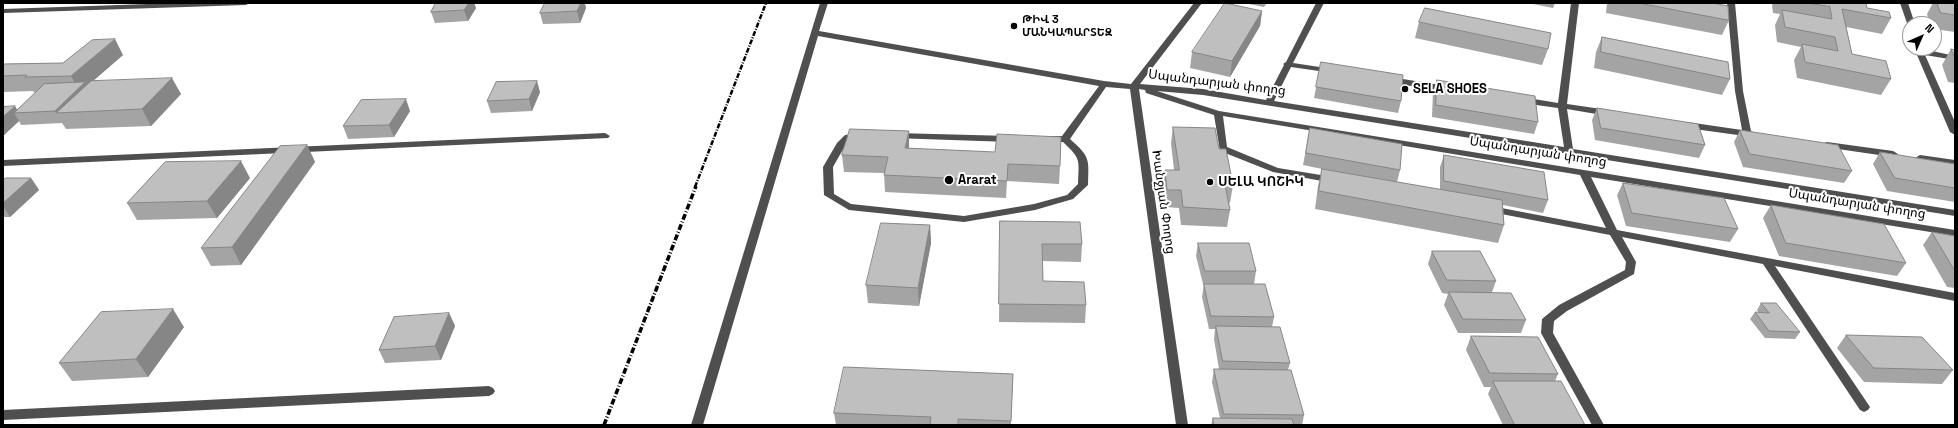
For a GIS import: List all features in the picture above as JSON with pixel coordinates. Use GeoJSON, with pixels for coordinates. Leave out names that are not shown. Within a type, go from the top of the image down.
{"type":"FeatureCollection","features":[{"type":"Feature","properties":{"kind":"street"},"geometry":{"type":"LineString","coordinates":[[3,11],[246,3]]}},
{"type":"Feature","properties":{"kind":"street"},"geometry":{"type":"LineString","coordinates":[[697,425],[824,3]]}},
{"type":"Feature","properties":{"kind":"street"},"geometry":{"type":"LineString","coordinates":[[816,33],[1104,84],[1134,86],[1198,3]]}},
{"type":"Feature","properties":{"kind":"street"},"geometry":{"type":"LineString","coordinates":[[1269,102],[1287,64],[1320,3]]}},
{"type":"Feature","properties":{"kind":"street"},"geometry":{"type":"LineString","coordinates":[[1569,150],[1562,106],[1575,3]]}},
{"type":"Feature","properties":{"kind":"street"},"geometry":{"type":"LineString","coordinates":[[1731,3],[1739,91],[1747,133]]}},
{"type":"Feature","properties":{"kind":"street"},"geometry":{"type":"LineString","coordinates":[[1904,3],[1908,16]]}},
{"type":"Feature","properties":{"kind":"street"},"geometry":{"type":"LineString","coordinates":[[1942,55],[1955,58]]}},
{"type":"Feature","properties":{"kind":"street"},"geometry":{"type":"LineString","coordinates":[[1921,56],[1955,132]]}},
{"type":"Feature","properties":{"kind":"street"},"geometry":{"type":"LineString","coordinates":[[1287,64],[1342,72]]}},
{"type":"Feature","properties":{"kind":"street"},"geometry":{"type":"LineString","coordinates":[[1382,78],[1460,90]]}},
{"type":"Feature","properties":{"kind":"street"},"geometry":{"type":"LineString","coordinates":[[1065,138],[1104,84]]}},
{"type":"Feature","properties":{"kind":"street","name":"Սպանդարյան փողոց"},"geometry":{"type":"LineString","coordinates":[[1134,86],[1203,92],[1269,102],[1955,213]]}},
{"type":"Feature","properties":{"kind":"street","name":"Սպանդարյան փողոց"},"geometry":{"type":"LineString","coordinates":[[1134,86],[1218,113],[1955,233]]}},
{"type":"Feature","properties":{"kind":"street","name":"Խանջյան Փողոց"},"geometry":{"type":"LineString","coordinates":[[1134,86],[1182,425]]}},
{"type":"Feature","properties":{"kind":"street"},"geometry":{"type":"LineString","coordinates":[[1515,99],[1616,114]]}},
{"type":"Feature","properties":{"kind":"street"},"geometry":{"type":"LineString","coordinates":[[1218,113],[1223,149],[1276,170],[1346,183]]}},
{"type":"Feature","properties":{"kind":"street"},"geometry":{"type":"LineString","coordinates":[[1678,123],[1762,136]]}},
{"type":"Feature","properties":{"kind":"street"},"geometry":{"type":"LineString","coordinates":[[868,135],[848,137],[842,143],[828,167],[829,195],[849,207],[964,219],[1035,207],[1070,197],[1076,193],[1083,185],[1084,160],[1080,152],[1065,138],[1042,139]]}},
{"type":"Feature","properties":{"kind":"street"},"geometry":{"type":"LineString","coordinates":[[3,163],[605,136]]}},
{"type":"Feature","properties":{"kind":"street"},"geometry":{"type":"LineString","coordinates":[[884,136],[964,139],[1018,139]]}},
{"type":"Feature","properties":{"kind":"street"},"geometry":{"type":"LineString","coordinates":[[1816,143],[1955,163]]}},
{"type":"Feature","properties":{"kind":"street"},"geometry":{"type":"LineString","coordinates":[[1584,173],[1613,231],[1631,262],[1630,272],[1563,308],[1548,319],[1547,333],[1598,425]]}},
{"type":"Feature","properties":{"kind":"street"},"geometry":{"type":"LineString","coordinates":[[1479,207],[1613,231],[1767,262],[1955,297]]}},
{"type":"Feature","properties":{"kind":"street"},"geometry":{"type":"LineString","coordinates":[[1767,262],[1864,407]]}},
{"type":"Feature","properties":{"kind":"street"},"geometry":{"type":"LineString","coordinates":[[3,415],[489,391]]}},
{"type":"Feature","properties":{"kind":"building"},"geometry":{"type":"Polygon","coordinates":[[[436,3],[469,3],[464,10],[431,12],[436,3]]]}},
{"type":"Feature","properties":{"kind":"building"},"geometry":{"type":"Polygon","coordinates":[[[545,3],[581,3],[577,11],[540,13],[545,3]]]}},
{"type":"Feature","properties":{"kind":"building"},"geometry":{"type":"Polygon","coordinates":[[[1225,3],[1262,11],[1232,61],[1192,52],[1225,3]]]}},
{"type":"Feature","properties":{"kind":"building"},"geometry":{"type":"Polygon","coordinates":[[[1639,3],[1712,3],[1728,6],[1729,20],[1639,3]]]}},
{"type":"Feature","properties":{"kind":"building"},"geometry":{"type":"Polygon","coordinates":[[[1808,3],[1866,3],[1867,8],[1889,12],[1891,18],[1842,9],[1852,54],[1886,61],[1891,79],[1805,62],[1802,44],[1838,51],[1835,37],[1785,27],[1782,10],[1832,19],[1830,7],[1808,3]]]}},
{"type":"Feature","properties":{"kind":"building"},"geometry":{"type":"Polygon","coordinates":[[[1937,3],[1955,3],[1955,15],[1941,13],[1937,3]]]}},
{"type":"Feature","properties":{"kind":"building"},"geometry":{"type":"Polygon","coordinates":[[[1425,8],[1551,33],[1548,49],[1419,22],[1425,8]]]}},
{"type":"Feature","properties":{"kind":"building"},"geometry":{"type":"Polygon","coordinates":[[[1602,37],[1728,62],[1730,79],[1601,52],[1602,37]]]}},
{"type":"Feature","properties":{"kind":"building"},"geometry":{"type":"Polygon","coordinates":[[[115,39],[71,76],[3,76],[3,64],[63,63],[92,40],[115,39]]]}},
{"type":"Feature","properties":{"kind":"building"},"geometry":{"type":"Polygon","coordinates":[[[1951,49],[1955,50],[1955,58],[1951,49]]]}},
{"type":"Feature","properties":{"kind":"building"},"geometry":{"type":"Polygon","coordinates":[[[1321,62],[1403,75],[1401,101],[1316,87],[1321,62]]]}},
{"type":"Feature","properties":{"kind":"building"},"geometry":{"type":"Polygon","coordinates":[[[172,78],[142,109],[56,113],[91,81],[172,78]]]}},
{"type":"Feature","properties":{"kind":"building"},"geometry":{"type":"Polygon","coordinates":[[[1437,80],[1535,96],[1538,122],[1436,105],[1437,80]]]}},
{"type":"Feature","properties":{"kind":"building"},"geometry":{"type":"Polygon","coordinates":[[[537,81],[529,99],[487,101],[496,82],[537,81]]]}},
{"type":"Feature","properties":{"kind":"building"},"geometry":{"type":"Polygon","coordinates":[[[85,82],[55,111],[14,113],[44,84],[85,82]]]}},
{"type":"Feature","properties":{"kind":"building"},"geometry":{"type":"Polygon","coordinates":[[[406,99],[389,125],[343,126],[361,100],[406,99]]]}},
{"type":"Feature","properties":{"kind":"building"},"geometry":{"type":"Polygon","coordinates":[[[15,106],[3,117],[3,107],[15,106]]]}},
{"type":"Feature","properties":{"kind":"building"},"geometry":{"type":"Polygon","coordinates":[[[1597,108],[1698,124],[1705,145],[1601,128],[1597,108]]]}},
{"type":"Feature","properties":{"kind":"building"},"geometry":{"type":"Polygon","coordinates":[[[1173,127],[1215,128],[1219,149],[1226,149],[1233,185],[1225,185],[1230,210],[1183,207],[1181,190],[1167,190],[1165,170],[1179,170],[1173,127]]]}},
{"type":"Feature","properties":{"kind":"building"},"geometry":{"type":"Polygon","coordinates":[[[1310,128],[1402,144],[1400,170],[1306,153],[1310,128]]]}},
{"type":"Feature","properties":{"kind":"building"},"geometry":{"type":"Polygon","coordinates":[[[850,129],[909,131],[905,148],[995,152],[997,134],[1061,137],[1060,166],[1008,164],[1007,181],[884,175],[888,157],[842,155],[850,129]]]}},
{"type":"Feature","properties":{"kind":"building"},"geometry":{"type":"Polygon","coordinates":[[[1740,130],[1838,145],[1852,171],[1750,154],[1740,130]]]}},
{"type":"Feature","properties":{"kind":"building"},"geometry":{"type":"Polygon","coordinates":[[[307,145],[232,247],[201,248],[280,146],[307,145]]]}},
{"type":"Feature","properties":{"kind":"building"},"geometry":{"type":"Polygon","coordinates":[[[1880,152],[1955,164],[1955,188],[1895,178],[1880,152]]]}},
{"type":"Feature","properties":{"kind":"building"},"geometry":{"type":"Polygon","coordinates":[[[1444,155],[1544,172],[1548,200],[1444,181],[1444,155]]]}},
{"type":"Feature","properties":{"kind":"building"},"geometry":{"type":"Polygon","coordinates":[[[241,161],[207,201],[127,203],[165,162],[241,161]]]}},
{"type":"Feature","properties":{"kind":"building"},"geometry":{"type":"Polygon","coordinates":[[[1322,169],[1502,200],[1504,225],[1319,191],[1322,169]]]}},
{"type":"Feature","properties":{"kind":"building"},"geometry":{"type":"Polygon","coordinates":[[[6,178],[31,178],[3,203],[3,180],[6,178]]]}},
{"type":"Feature","properties":{"kind":"building"},"geometry":{"type":"Polygon","coordinates":[[[1623,183],[1724,198],[1738,229],[1632,213],[1623,183]]]}},
{"type":"Feature","properties":{"kind":"building"},"geometry":{"type":"Polygon","coordinates":[[[1771,205],[1884,224],[1906,263],[1786,243],[1771,205]]]}},
{"type":"Feature","properties":{"kind":"building"},"geometry":{"type":"Polygon","coordinates":[[[1000,221],[1080,222],[1082,244],[1042,244],[1043,281],[1084,282],[1086,305],[999,304],[1000,221]]]}},
{"type":"Feature","properties":{"kind":"building"},"geometry":{"type":"Polygon","coordinates":[[[881,223],[930,225],[918,288],[866,285],[881,223]]]}},
{"type":"Feature","properties":{"kind":"building"},"geometry":{"type":"Polygon","coordinates":[[[1932,232],[1955,236],[1955,271],[1932,232]]]}},
{"type":"Feature","properties":{"kind":"building"},"geometry":{"type":"Polygon","coordinates":[[[1198,243],[1249,243],[1256,271],[1205,271],[1198,243]]]}},
{"type":"Feature","properties":{"kind":"building"},"geometry":{"type":"Polygon","coordinates":[[[1432,251],[1480,251],[1496,281],[1447,280],[1432,251]]]}},
{"type":"Feature","properties":{"kind":"building"},"geometry":{"type":"Polygon","coordinates":[[[1204,284],[1265,284],[1274,317],[1211,316],[1204,284]]]}},
{"type":"Feature","properties":{"kind":"building"},"geometry":{"type":"Polygon","coordinates":[[[1449,292],[1511,293],[1526,320],[1463,319],[1449,292]]]}},
{"type":"Feature","properties":{"kind":"building"},"geometry":{"type":"Polygon","coordinates":[[[1761,303],[1776,303],[1800,332],[1769,331],[1755,312],[1769,313],[1761,303]]]}},
{"type":"Feature","properties":{"kind":"building"},"geometry":{"type":"Polygon","coordinates":[[[173,309],[136,359],[59,363],[101,312],[173,309]]]}},
{"type":"Feature","properties":{"kind":"building"},"geometry":{"type":"Polygon","coordinates":[[[449,313],[435,346],[379,350],[394,317],[449,313]]]}},
{"type":"Feature","properties":{"kind":"building"},"geometry":{"type":"Polygon","coordinates":[[[1216,326],[1280,327],[1290,363],[1223,361],[1216,326]]]}},
{"type":"Feature","properties":{"kind":"building"},"geometry":{"type":"Polygon","coordinates":[[[1846,335],[1922,337],[1953,370],[1874,368],[1846,335]]]}},
{"type":"Feature","properties":{"kind":"building"},"geometry":{"type":"Polygon","coordinates":[[[1471,336],[1538,337],[1558,374],[1490,373],[1471,336]]]}},
{"type":"Feature","properties":{"kind":"building"},"geometry":{"type":"Polygon","coordinates":[[[844,367],[1013,374],[1011,421],[958,419],[958,425],[930,425],[931,417],[834,413],[844,367]]]}},
{"type":"Feature","properties":{"kind":"building"},"geometry":{"type":"Polygon","coordinates":[[[1214,369],[1291,370],[1304,415],[1224,414],[1214,369]]]}},
{"type":"Feature","properties":{"kind":"building"},"geometry":{"type":"Polygon","coordinates":[[[1493,381],[1561,381],[1585,425],[1515,425],[1493,381]]]}},
{"type":"Feature","properties":{"kind":"building"},"geometry":{"type":"Polygon","coordinates":[[[1213,418],[1292,419],[1294,425],[1214,425],[1213,418]]]}},
{"type":"Feature","properties":{"kind":"railway"},"geometry":{"type":"LineString","coordinates":[[695,187],[766,3]]}},
{"type":"Feature","properties":{"kind":"railway"},"geometry":{"type":"LineString","coordinates":[[604,425],[696,186]]}},
{"type":"Feature","properties":{"kind":"place","name":"ԹԻՎ 3 ՄԱՆԿԱՊԱՐՏԵԶ"},"geometry":{"type":"Point","coordinates":[1014,26]}},
{"type":"Feature","properties":{"kind":"place","name":"SELA SHOES"},"geometry":{"type":"Point","coordinates":[1405,89]}},
{"type":"Feature","properties":{"kind":"place","name":"Ararat"},"geometry":{"type":"Point","coordinates":[949,180]}},
{"type":"Feature","properties":{"kind":"place","name":"ՍԵԼԱ ԿՈՇԻԿ"},"geometry":{"type":"Point","coordinates":[1210,182]}}]}
